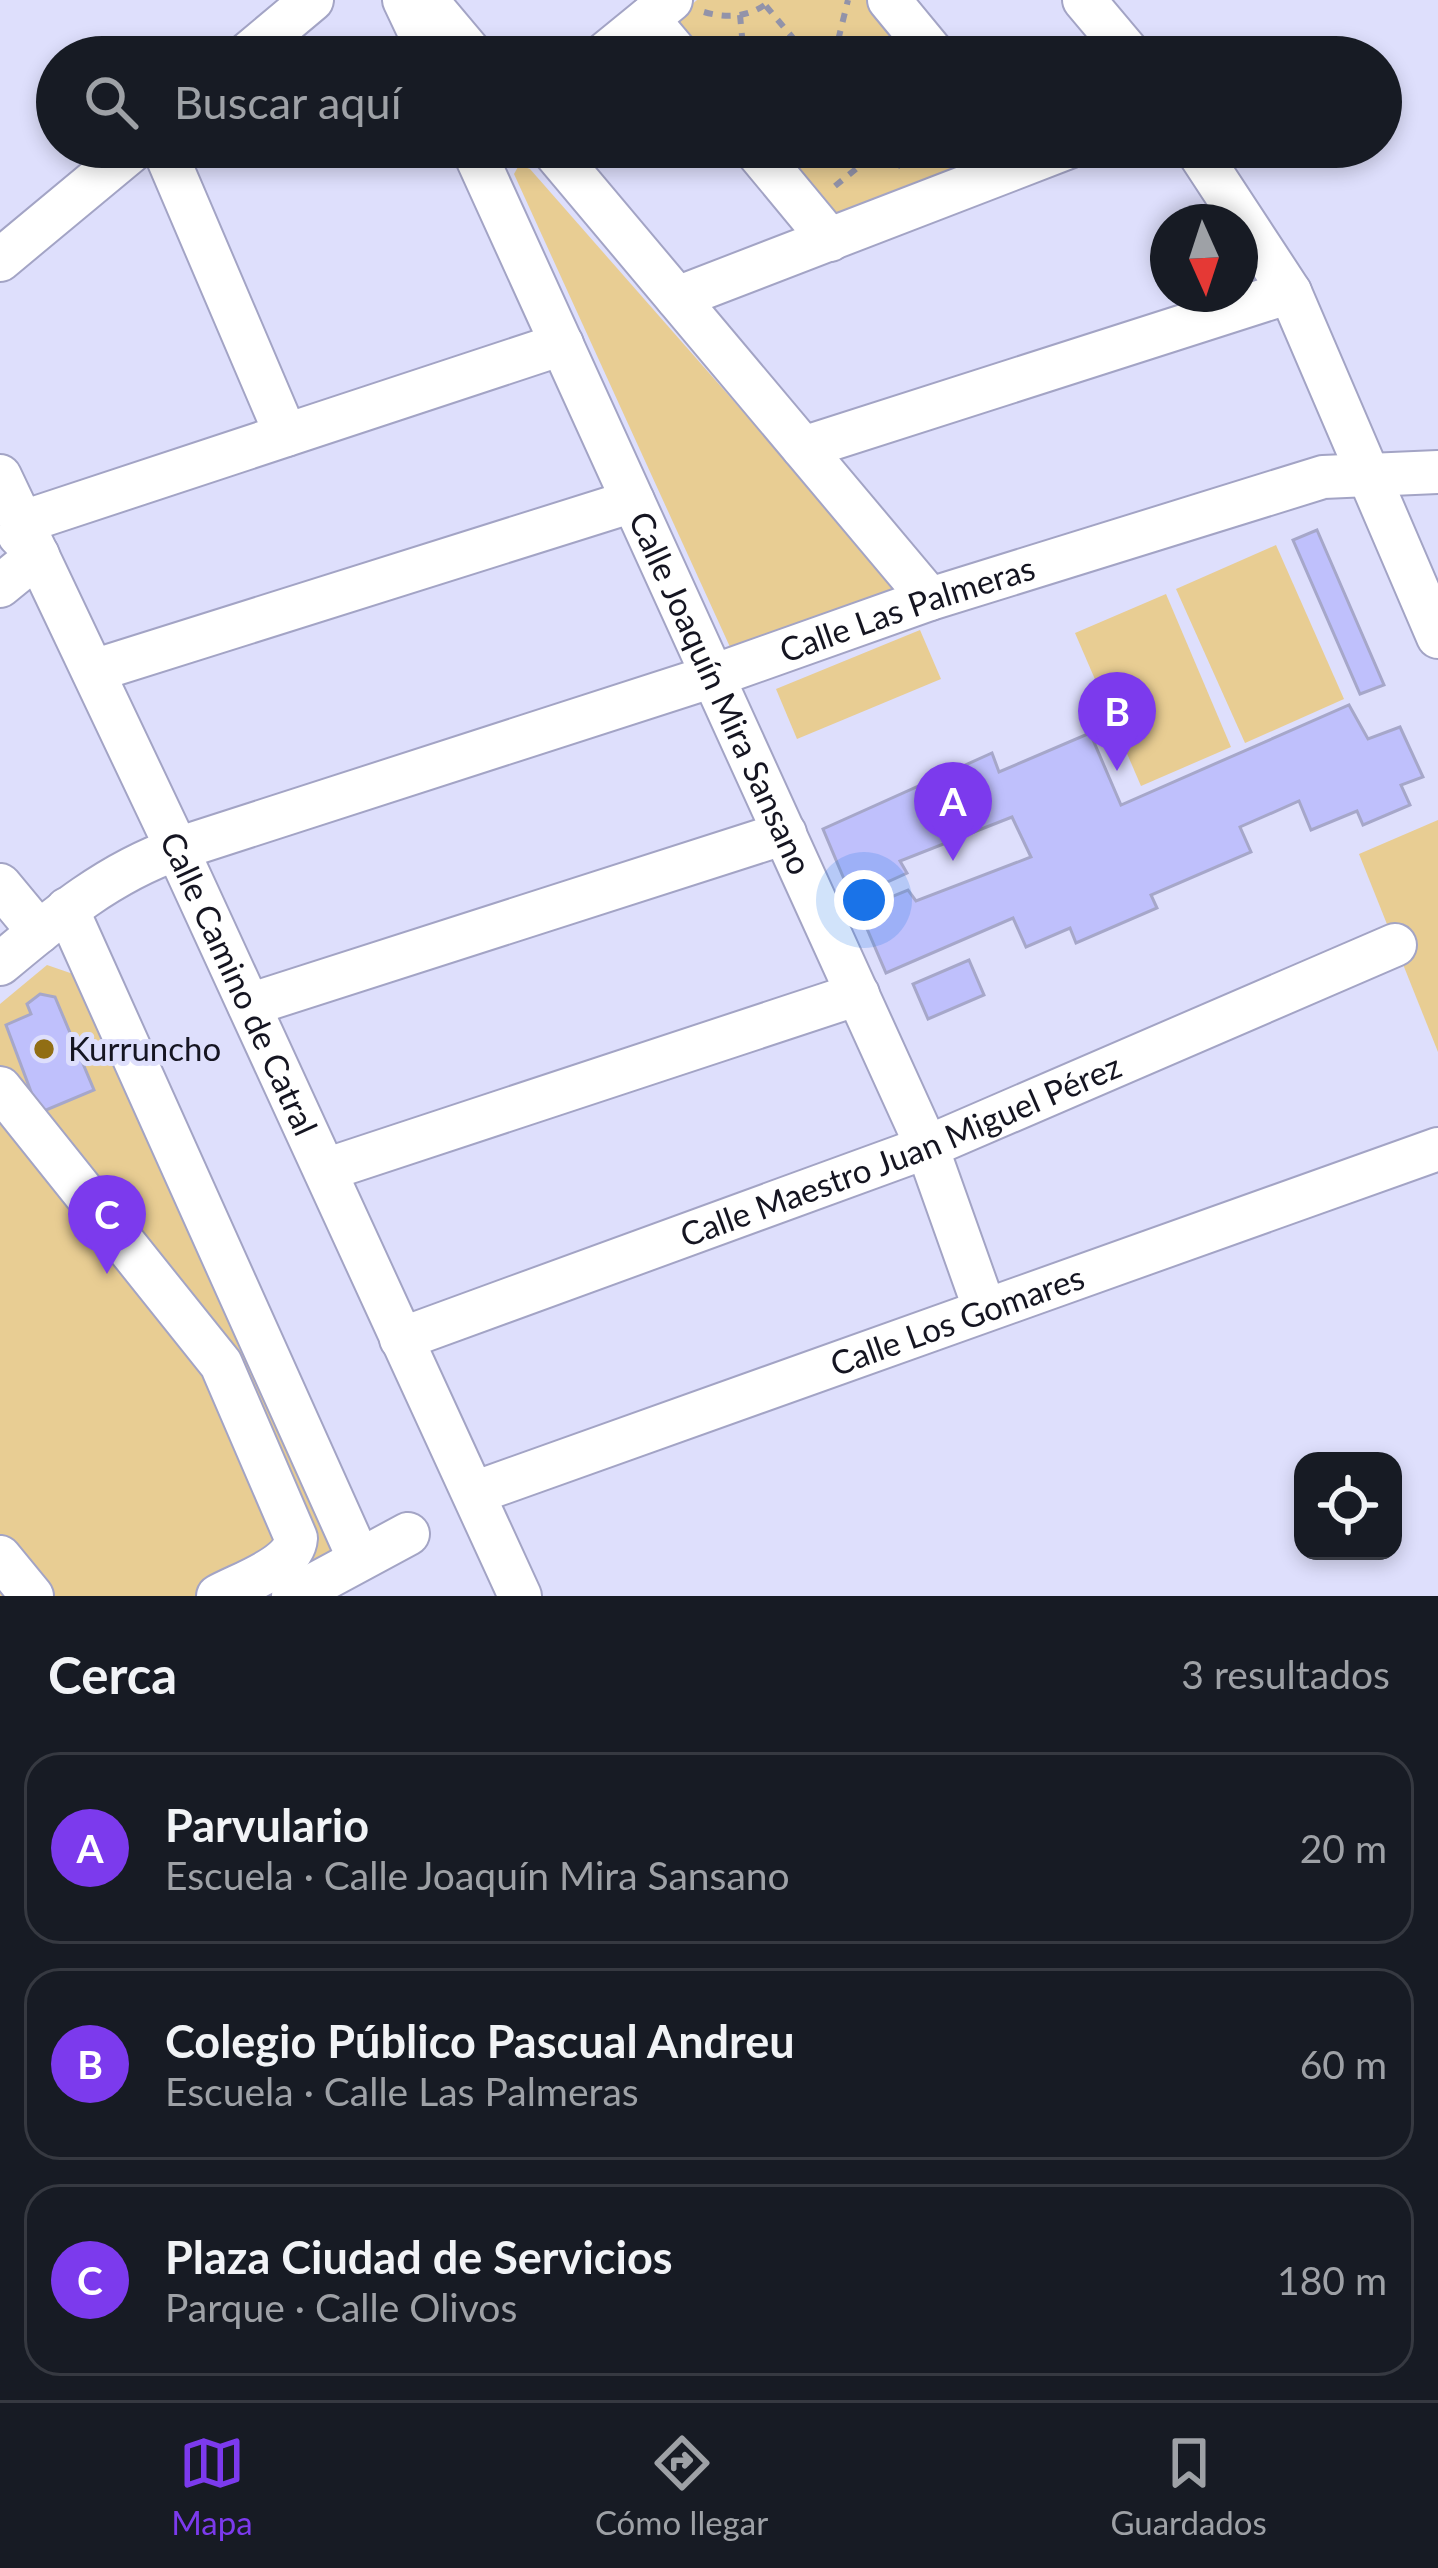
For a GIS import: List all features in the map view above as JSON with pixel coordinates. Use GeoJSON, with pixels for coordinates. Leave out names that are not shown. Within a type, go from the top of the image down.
{"type":"FeatureCollection","features":[{"type":"Feature","properties":{"kind":"street"},"geometry":{"type":"LineString","coordinates":[[269,36],[312,0]]}},
{"type":"Feature","properties":{"kind":"street"},"geometry":{"type":"LineString","coordinates":[[404,0],[420,36]]}},
{"type":"Feature","properties":{"kind":"street"},"geometry":{"type":"LineString","coordinates":[[426,0],[456,36]]}},
{"type":"Feature","properties":{"kind":"street"},"geometry":{"type":"LineString","coordinates":[[889,0],[919,36]]}},
{"type":"Feature","properties":{"kind":"street"},"geometry":{"type":"LineString","coordinates":[[1084,0],[1118,30]]}},
{"type":"Feature","properties":{"kind":"street"},"geometry":{"type":"LineString","coordinates":[[631,36],[670,8]]}},
{"type":"Feature","properties":{"kind":"street"},"geometry":{"type":"LineString","coordinates":[[0,260],[111,168]]}},
{"type":"Feature","properties":{"kind":"street"},"geometry":{"type":"LineString","coordinates":[[172,168],[286,435]]}},
{"type":"Feature","properties":{"kind":"street","name":"Calle Joaquín Mira Sansano"},"geometry":{"type":"LineString","coordinates":[[487,168],[927,1147],[986,1310]]}},
{"type":"Feature","properties":{"kind":"street"},"geometry":{"type":"LineString","coordinates":[[568,168],[930,599]]}},
{"type":"Feature","properties":{"kind":"street"},"geometry":{"type":"LineString","coordinates":[[770,168],[818,225]]}},
{"type":"Feature","properties":{"kind":"street"},"geometry":{"type":"LineString","coordinates":[[677,298],[818,225],[983,168]]}},
{"type":"Feature","properties":{"kind":"street"},"geometry":{"type":"LineString","coordinates":[[1209,168],[1290,292],[1438,637]]}},
{"type":"Feature","properties":{"kind":"street"},"geometry":{"type":"LineString","coordinates":[[803,448],[1290,292]]}},
{"type":"Feature","properties":{"kind":"street"},"geometry":{"type":"LineString","coordinates":[[0,586],[20,531],[286,435],[562,344]]}},
{"type":"Feature","properties":{"kind":"street","name":"Calle Las Palmeras"},"geometry":{"type":"LineString","coordinates":[[0,964],[53,920],[135,864],[177,849],[713,676],[930,599],[1322,476],[1438,472]]}},
{"type":"Feature","properties":{"kind":"street","name":"Calle Camino de Catral"},"geometry":{"type":"LineString","coordinates":[[0,476],[20,531],[177,849],[520,1596]]}},
{"type":"Feature","properties":{"kind":"street"},"geometry":{"type":"LineString","coordinates":[[93,671],[633,501]]}},
{"type":"Feature","properties":{"kind":"street"},"geometry":{"type":"LineString","coordinates":[[249,1005],[784,833]]}},
{"type":"Feature","properties":{"kind":"street"},"geometry":{"type":"LineString","coordinates":[[0,885],[53,920],[358,1559]]}},
{"type":"Feature","properties":{"kind":"street","name":"Calle Maestro Juan Miguel Pérez"},"geometry":{"type":"LineString","coordinates":[[401,1340],[927,1147],[1395,944]]}},
{"type":"Feature","properties":{"kind":"street"},"geometry":{"type":"LineString","coordinates":[[325,1170],[858,994]]}},
{"type":"Feature","properties":{"kind":"street"},"geometry":{"type":"LineString","coordinates":[[0,1088],[221,1364],[296,1538],[287,1558],[218,1596]]}},
{"type":"Feature","properties":{"kind":"street","name":"Calle Los Gomares"},"geometry":{"type":"LineString","coordinates":[[474,1493],[1438,1149]]}},
{"type":"Feature","properties":{"kind":"street"},"geometry":{"type":"LineString","coordinates":[[293,1596],[408,1534]]}},
{"type":"Feature","properties":{"kind":"street"},"geometry":{"type":"LineString","coordinates":[[0,1557],[32,1596]]}},
{"type":"Feature","properties":{"kind":"path"},"geometry":{"type":"LineString","coordinates":[[839,36],[848,0]]}},
{"type":"Feature","properties":{"kind":"path"},"geometry":{"type":"LineString","coordinates":[[670,8],[740,15],[769,3],[793,36]]}},
{"type":"Feature","properties":{"kind":"path"},"geometry":{"type":"LineString","coordinates":[[740,15],[742,36]]}},
{"type":"Feature","properties":{"kind":"path"},"geometry":{"type":"LineString","coordinates":[[818,225],[866,168]]}},
{"type":"Feature","properties":{"kind":"shaded area"},"geometry":{"type":"Polygon","coordinates":[[[697,0],[870,0],[901,36],[680,36],[676,18],[697,0]]]}},
{"type":"Feature","properties":{"kind":"shaded area"},"geometry":{"type":"Polygon","coordinates":[[[517,168],[530,169],[897,587],[730,647],[514,174],[517,168]]]}},
{"type":"Feature","properties":{"kind":"shaded area"},"geometry":{"type":"Polygon","coordinates":[[[786,168],[989,168],[829,221],[786,168]]]}},
{"type":"Feature","properties":{"kind":"shaded area"},"geometry":{"type":"Polygon","coordinates":[[[1276,545],[1344,699],[1245,743],[1176,589],[1276,545]]]}},
{"type":"Feature","properties":{"kind":"shaded area"},"geometry":{"type":"Polygon","coordinates":[[[1166,594],[1231,747],[1141,786],[1075,633],[1166,594]]]}},
{"type":"Feature","properties":{"kind":"shaded area"},"geometry":{"type":"Polygon","coordinates":[[[920,630],[941,679],[797,739],[776,689],[920,630]]]}},
{"type":"Feature","properties":{"kind":"shaded area"},"geometry":{"type":"Polygon","coordinates":[[[1438,820],[1438,1052],[1359,854],[1438,820]]]}},
{"type":"Feature","properties":{"kind":"shaded area"},"geometry":{"type":"Polygon","coordinates":[[[47,965],[79,976],[335,1545],[327,1569],[277,1596],[0,1596],[0,1004],[47,965]]]}},
{"type":"Feature","properties":{"kind":"building"},"geometry":{"type":"Polygon","coordinates":[[[1317,530],[1384,685],[1360,694],[1293,540],[1317,530]]]}},
{"type":"Feature","properties":{"kind":"building"},"geometry":{"type":"Polygon","coordinates":[[[1349,705],[1368,739],[1400,727],[1423,777],[1401,785],[1410,805],[1363,825],[1357,811],[1311,830],[1299,801],[1240,827],[1251,852],[1151,895],[1157,908],[1076,943],[1070,928],[1026,947],[1013,918],[886,973],[859,910],[908,890],[916,901],[1031,857],[1012,817],[900,861],[907,873],[852,898],[823,829],[992,753],[999,772],[1090,733],[1121,805],[1349,705]]]}},
{"type":"Feature","properties":{"kind":"building"},"geometry":{"type":"Polygon","coordinates":[[[969,960],[984,995],[928,1019],[913,984],[969,960]]]}},
{"type":"Feature","properties":{"kind":"building"},"geometry":{"type":"Polygon","coordinates":[[[40,994],[55,997],[94,1090],[39,1113],[6,1025],[31,1014],[27,1004],[40,994]]]}},
{"type":"Feature","properties":{"kind":"place","name":"Colegio Público Pascual Andreu"},"geometry":{"type":"Point","coordinates":[1117,771]}},
{"type":"Feature","properties":{"kind":"place","name":"Parvulario"},"geometry":{"type":"Point","coordinates":[953,861]}},
{"type":"Feature","properties":{"kind":"place","name":"Kurruncho"},"geometry":{"type":"Point","coordinates":[44,1049]}},
{"type":"Feature","properties":{"kind":"place","name":"Plaza Ciudad de Servicios"},"geometry":{"type":"Point","coordinates":[107,1274]}}]}
